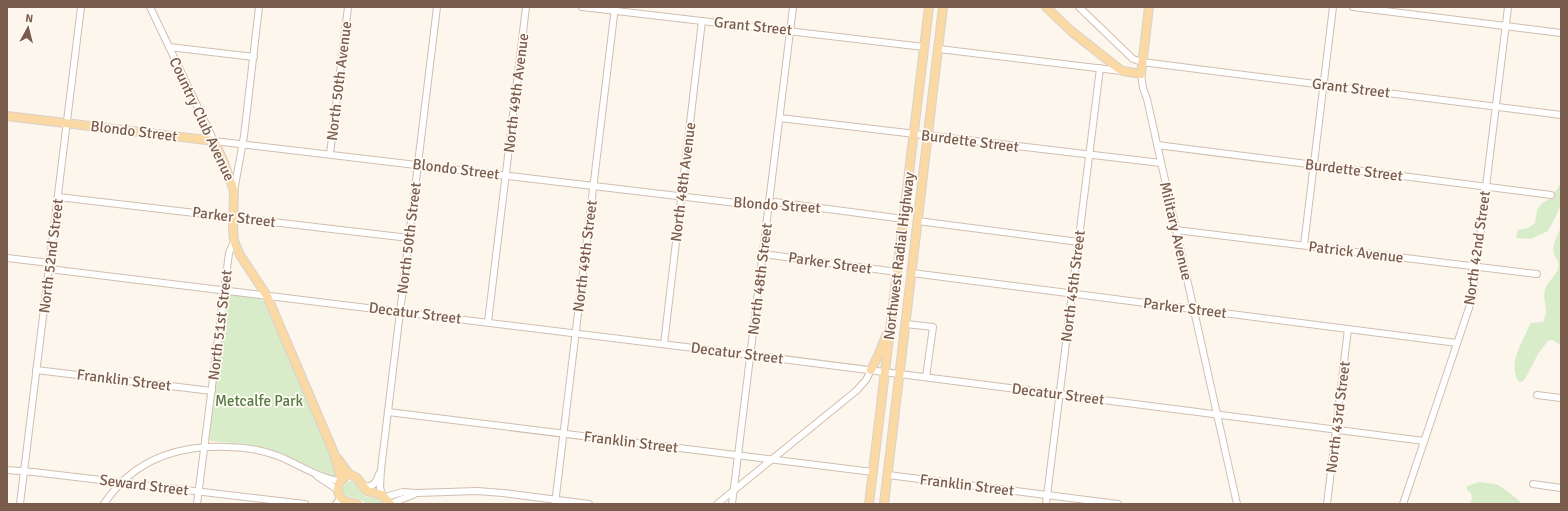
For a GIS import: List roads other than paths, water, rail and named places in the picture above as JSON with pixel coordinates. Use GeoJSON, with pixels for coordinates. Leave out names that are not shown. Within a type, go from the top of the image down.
{"type":"FeatureCollection","features":[{"type":"Feature","properties":{"kind":"main road","name":"Northwest Radial Highway"},"geometry":{"type":"LineString","coordinates":[[869,504],[930,7]]}},
{"type":"Feature","properties":{"kind":"main road"},"geometry":{"type":"LineString","coordinates":[[1046,7],[1071,31],[1123,71],[1141,74],[1149,7]]}},
{"type":"Feature","properties":{"kind":"main road","name":"Northwest Radial Highway"},"geometry":{"type":"LineString","coordinates":[[884,504],[943,10]]}},
{"type":"Feature","properties":{"kind":"main road","name":"Blondo Street"},"geometry":{"type":"LineString","coordinates":[[7,116],[214,141]]}},
{"type":"Feature","properties":{"kind":"main road","name":"Country Club Avenue"},"geometry":{"type":"LineString","coordinates":[[214,141],[226,165],[234,191],[234,241],[240,255],[267,296],[334,453],[341,480]]}},
{"type":"Feature","properties":{"kind":"main road"},"geometry":{"type":"LineString","coordinates":[[871,370],[878,356],[892,315]]}},
{"type":"Feature","properties":{"kind":"main road","name":"Country Club Avenue"},"geometry":{"type":"LineString","coordinates":[[334,453],[348,473],[357,478],[367,491],[386,500]]}},
{"type":"Feature","properties":{"kind":"main road"},"geometry":{"type":"LineString","coordinates":[[354,477],[347,476],[341,480],[338,492],[347,503],[358,504]]}},
{"type":"Feature","properties":{"kind":"street","name":"North 52nd Street"},"geometry":{"type":"LineString","coordinates":[[20,504],[81,7]]}},
{"type":"Feature","properties":{"kind":"street","name":"Country Club Avenue"},"geometry":{"type":"LineString","coordinates":[[150,7],[214,141]]}},
{"type":"Feature","properties":{"kind":"street"},"geometry":{"type":"LineString","coordinates":[[234,191],[243,144],[260,7]]}},
{"type":"Feature","properties":{"kind":"street","name":"North 50th Avenue"},"geometry":{"type":"LineString","coordinates":[[330,154],[348,7]]}},
{"type":"Feature","properties":{"kind":"street","name":"North 50th Street"},"geometry":{"type":"LineString","coordinates":[[386,500],[380,487],[381,469],[437,7]]}},
{"type":"Feature","properties":{"kind":"street","name":"North 49th Avenue"},"geometry":{"type":"LineString","coordinates":[[488,322],[526,7]]}},
{"type":"Feature","properties":{"kind":"street","name":"Grant Street"},"geometry":{"type":"LineString","coordinates":[[582,7],[615,9],[924,47]]}},
{"type":"Feature","properties":{"kind":"street","name":"North 48th Street"},"geometry":{"type":"LineString","coordinates":[[732,504],[793,7]]}},
{"type":"Feature","properties":{"kind":"street"},"geometry":{"type":"LineString","coordinates":[[1079,7],[1133,58],[1142,62]]}},
{"type":"Feature","properties":{"kind":"street"},"geometry":{"type":"LineString","coordinates":[[1304,245],[1333,7]]}},
{"type":"Feature","properties":{"kind":"street"},"geometry":{"type":"LineString","coordinates":[[1353,7],[1561,34]]}},
{"type":"Feature","properties":{"kind":"street","name":"North 42nd Street"},"geometry":{"type":"LineString","coordinates":[[1403,504],[1470,305],[1508,7]]}},
{"type":"Feature","properties":{"kind":"street","name":"North 49th Street"},"geometry":{"type":"LineString","coordinates":[[555,502],[615,9]]}},
{"type":"Feature","properties":{"kind":"street","name":"North 48th Avenue"},"geometry":{"type":"LineString","coordinates":[[664,344],[702,20]]}},
{"type":"Feature","properties":{"kind":"street"},"geometry":{"type":"LineString","coordinates":[[169,47],[254,57]]}},
{"type":"Feature","properties":{"kind":"street"},"geometry":{"type":"LineString","coordinates":[[939,48],[1123,71]]}},
{"type":"Feature","properties":{"kind":"street","name":"Grant Street"},"geometry":{"type":"LineString","coordinates":[[1142,62],[1561,115]]}},
{"type":"Feature","properties":{"kind":"street","name":"North 45th Street"},"geometry":{"type":"LineString","coordinates":[[1046,504],[1100,68]]}},
{"type":"Feature","properties":{"kind":"street","name":"Military Avenue"},"geometry":{"type":"LineString","coordinates":[[1141,74],[1237,504]]}},
{"type":"Feature","properties":{"kind":"street","name":"Burdette Street"},"geometry":{"type":"LineString","coordinates":[[780,118],[1161,163]]}},
{"type":"Feature","properties":{"kind":"street","name":"Blondo Street"},"geometry":{"type":"LineString","coordinates":[[214,141],[762,206],[775,202],[904,219]]}},
{"type":"Feature","properties":{"kind":"street","name":"Burdette Street"},"geometry":{"type":"LineString","coordinates":[[1157,146],[1552,195]]}},
{"type":"Feature","properties":{"kind":"street","name":"Parker Street"},"geometry":{"type":"LineString","coordinates":[[58,197],[410,238]]}},
{"type":"Feature","properties":{"kind":"street"},"geometry":{"type":"LineString","coordinates":[[918,221],[1079,242]]}},
{"type":"Feature","properties":{"kind":"street","name":"Patrick Avenue"},"geometry":{"type":"LineString","coordinates":[[1176,230],[1537,274]]}},
{"type":"Feature","properties":{"kind":"street","name":"North 51st Street"},"geometry":{"type":"LineString","coordinates":[[197,504],[229,254],[234,241]]}},
{"type":"Feature","properties":{"kind":"street","name":"Parker Street"},"geometry":{"type":"LineString","coordinates":[[763,254],[897,272]]}},
{"type":"Feature","properties":{"kind":"street","name":"Decatur Street"},"geometry":{"type":"LineString","coordinates":[[7,258],[50,266],[267,296],[664,344],[1424,441]]}},
{"type":"Feature","properties":{"kind":"street","name":"Parker Street"},"geometry":{"type":"LineString","coordinates":[[912,274],[1457,343]]}},
{"type":"Feature","properties":{"kind":"street"},"geometry":{"type":"LineString","coordinates":[[906,324],[933,327],[926,377]]}},
{"type":"Feature","properties":{"kind":"street","name":"North 43rd Street"},"geometry":{"type":"LineString","coordinates":[[1327,504],[1348,329]]}},
{"type":"Feature","properties":{"kind":"street","name":"Franklin Street"},"geometry":{"type":"LineString","coordinates":[[36,370],[212,390]]}},
{"type":"Feature","properties":{"kind":"street"},"geometry":{"type":"LineString","coordinates":[[717,504],[734,492],[856,391],[866,380],[871,370]]}},
{"type":"Feature","properties":{"kind":"street"},"geometry":{"type":"LineString","coordinates":[[1537,395],[1561,398]]}},
{"type":"Feature","properties":{"kind":"street","name":"Franklin Street"},"geometry":{"type":"LineString","coordinates":[[388,412],[873,472]]}},
{"type":"Feature","properties":{"kind":"street"},"geometry":{"type":"LineString","coordinates":[[104,504],[121,482],[136,469],[158,457],[180,450],[204,447],[236,447],[262,451],[279,456],[309,471],[338,492],[339,500],[336,504]]}},
{"type":"Feature","properties":{"kind":"street","name":"North 50th Street"},"geometry":{"type":"LineString","coordinates":[[364,486],[369,487],[378,480],[381,469]]}},
{"type":"Feature","properties":{"kind":"street","name":"Seward Street"},"geometry":{"type":"LineString","coordinates":[[7,470],[305,504]]}},
{"type":"Feature","properties":{"kind":"street"},"geometry":{"type":"LineString","coordinates":[[309,471],[341,480]]}},
{"type":"Feature","properties":{"kind":"street","name":"Franklin Street"},"geometry":{"type":"LineString","coordinates":[[888,474],[1118,504]]}},
{"type":"Feature","properties":{"kind":"street"},"geometry":{"type":"LineString","coordinates":[[1533,484],[1561,488]]}},
{"type":"Feature","properties":{"kind":"street"},"geometry":{"type":"LineString","coordinates":[[386,500],[417,494],[477,491],[555,502],[589,504]]}},
{"type":"Feature","properties":{"kind":"park label","name":"Metcalfe Park"},"geometry":{"type":"Point","coordinates":[259,401]}}]}
